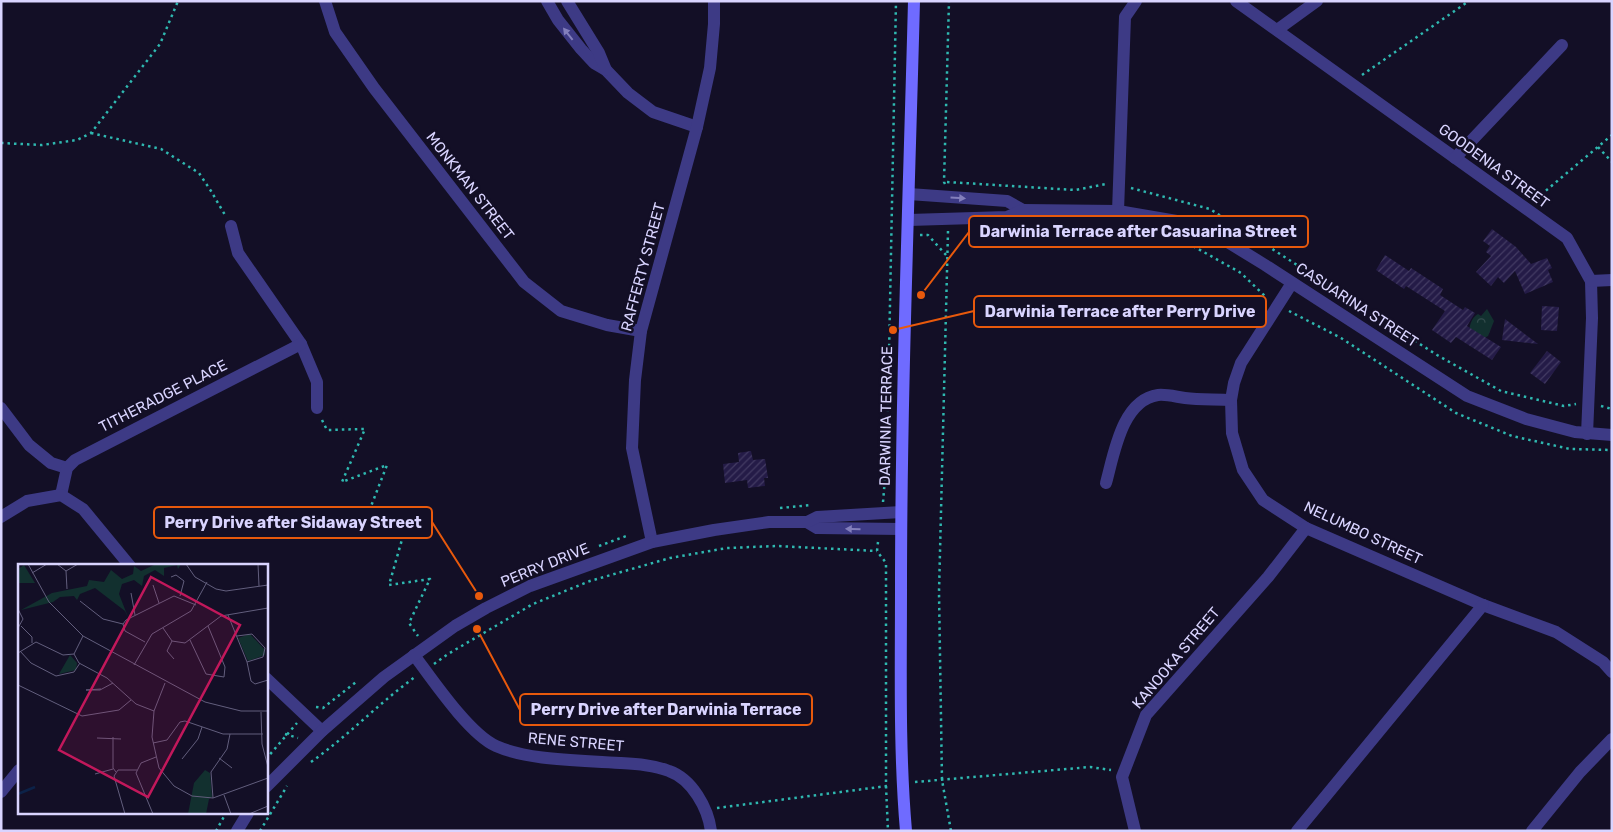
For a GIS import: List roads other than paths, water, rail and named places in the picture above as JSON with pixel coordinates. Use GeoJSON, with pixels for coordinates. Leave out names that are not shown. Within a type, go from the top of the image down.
{"type":"FeatureCollection","features":[{"type":"Feature","properties":{"kind":"main road","name":"DARWINIA TERRACE"},"geometry":{"type":"LineString","coordinates":[[906,831],[902,784],[901,512],[914,1]]}},
{"type":"Feature","properties":{"kind":"street","name":"MONKMAN STREET"},"geometry":{"type":"LineString","coordinates":[[325,1],[335,32],[374,88],[524,282],[560,311],[607,325],[641,331]]}},
{"type":"Feature","properties":{"kind":"street"},"geometry":{"type":"LineString","coordinates":[[547,1],[558,20],[581,49],[594,63],[606,70],[628,93],[653,112],[698,128]]}},
{"type":"Feature","properties":{"kind":"street"},"geometry":{"type":"LineString","coordinates":[[567,1],[599,53],[606,70]]}},
{"type":"Feature","properties":{"kind":"street","name":"RAFFERTY STREET"},"geometry":{"type":"LineString","coordinates":[[652,542],[632,448],[634,380],[641,331],[698,128],[710,68],[714,1]]}},
{"type":"Feature","properties":{"kind":"street"},"geometry":{"type":"LineString","coordinates":[[1118,211],[1125,17],[1136,1]]}},
{"type":"Feature","properties":{"kind":"street","name":"GOODENIA STREET"},"geometry":{"type":"LineString","coordinates":[[1236,1],[1567,238],[1591,281],[1592,318],[1587,434]]}},
{"type":"Feature","properties":{"kind":"street"},"geometry":{"type":"LineString","coordinates":[[1277,30],[1317,1]]}},
{"type":"Feature","properties":{"kind":"street"},"geometry":{"type":"LineString","coordinates":[[1455,158],[1562,44]]}},
{"type":"Feature","properties":{"kind":"street","name":"CASUARINA STREET"},"geometry":{"type":"LineString","coordinates":[[909,194],[1007,201],[1023,210]]}},
{"type":"Feature","properties":{"kind":"street","name":"CASUARINA STREET"},"geometry":{"type":"LineString","coordinates":[[909,220],[1006,217],[1023,210],[1118,211],[1200,225],[1467,396],[1526,419],[1587,434],[1612,435]]}},
{"type":"Feature","properties":{"kind":"street"},"geometry":{"type":"LineString","coordinates":[[231,226],[238,253],[301,344],[317,382],[317,408]]}},
{"type":"Feature","properties":{"kind":"street"},"geometry":{"type":"LineString","coordinates":[[1591,281],[1612,280]]}},
{"type":"Feature","properties":{"kind":"street","name":"NELUMBO STREET"},"geometry":{"type":"LineString","coordinates":[[1292,283],[1241,363],[1234,383],[1231,400],[1232,433],[1243,470],[1263,500],[1306,528],[1483,605],[1556,632],[1603,662],[1612,672]]}},
{"type":"Feature","properties":{"kind":"street","name":"TITHERADGE PLACE"},"geometry":{"type":"LineString","coordinates":[[67,468],[75,460],[301,344]]}},
{"type":"Feature","properties":{"kind":"street"},"geometry":{"type":"LineString","coordinates":[[1106,483],[1118,440],[1129,415],[1142,401],[1159,395],[1231,400]]}},
{"type":"Feature","properties":{"kind":"street"},"geometry":{"type":"LineString","coordinates":[[1,408],[28,445],[51,463],[67,468],[61,495]]}},
{"type":"Feature","properties":{"kind":"street"},"geometry":{"type":"LineString","coordinates":[[1,517],[27,501],[61,495],[83,509],[128,564]]}},
{"type":"Feature","properties":{"kind":"street","name":"PERRY DRIVE"},"geometry":{"type":"LineString","coordinates":[[268,785],[322,731],[384,677],[455,626],[530,586],[652,542],[769,522],[808,522],[816,517],[901,512]]}},
{"type":"Feature","properties":{"kind":"street","name":"PERRY DRIVE"},"geometry":{"type":"LineString","coordinates":[[808,522],[817,528],[901,529]]}},
{"type":"Feature","properties":{"kind":"street","name":"KANOOKA STREET"},"geometry":{"type":"LineString","coordinates":[[1135,831],[1122,777],[1146,715],[1268,577],[1306,528]]}},
{"type":"Feature","properties":{"kind":"street"},"geometry":{"type":"LineString","coordinates":[[1297,831],[1483,605]]}},
{"type":"Feature","properties":{"kind":"street","name":"RENE STREET"},"geometry":{"type":"LineString","coordinates":[[414,655],[470,726],[494,745],[526,755],[639,764],[670,771],[690,786],[702,802],[711,831]]}},
{"type":"Feature","properties":{"kind":"street"},"geometry":{"type":"LineString","coordinates":[[268,680],[322,731]]}},
{"type":"Feature","properties":{"kind":"street"},"geometry":{"type":"LineString","coordinates":[[1532,831],[1580,772],[1612,738]]}},
{"type":"Feature","properties":{"kind":"street"},"geometry":{"type":"LineString","coordinates":[[1,792],[18,771]]}},
{"type":"Feature","properties":{"kind":"street"},"geometry":{"type":"LineString","coordinates":[[237,831],[247,814]]}},
{"type":"Feature","properties":{"kind":"place","name":"Darwinia Terrace after Casuarina Street"},"geometry":{"type":"Point","coordinates":[921,295]}},
{"type":"Feature","properties":{"kind":"place","name":"Darwinia Terrace after Perry Drive"},"geometry":{"type":"Point","coordinates":[893,330]}},
{"type":"Feature","properties":{"kind":"place","name":"Perry Drive after Sidaway Street"},"geometry":{"type":"Point","coordinates":[479,596]}},
{"type":"Feature","properties":{"kind":"place","name":"Perry Drive after Darwinia Terrace"},"geometry":{"type":"Point","coordinates":[477,629]}}]}
